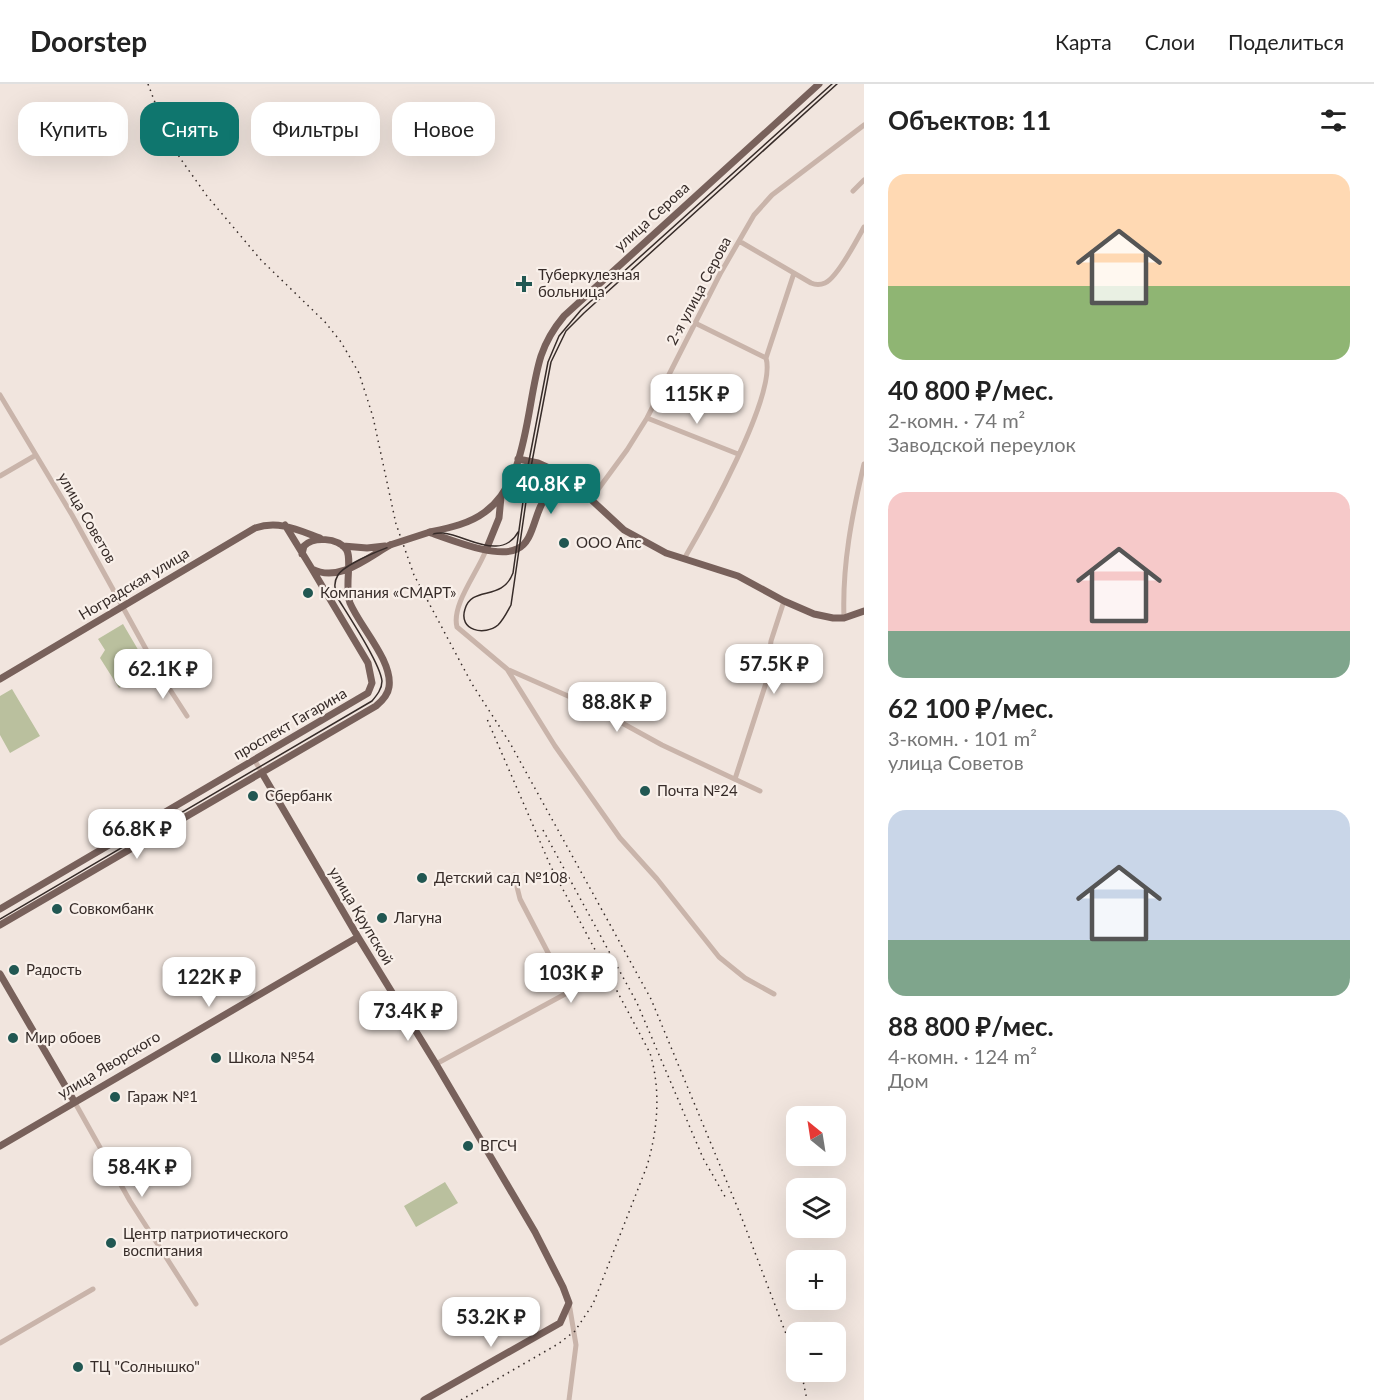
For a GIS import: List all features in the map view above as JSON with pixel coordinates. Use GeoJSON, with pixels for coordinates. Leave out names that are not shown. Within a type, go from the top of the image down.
{"type":"FeatureCollection","features":[{"type":"Feature","properties":{"kind":"main road","name":"улица Серова"},"geometry":{"type":"LineString","coordinates":[[502,495],[511,481],[518,459],[542,354],[550,335],[564,316],[819,84]]}},
{"type":"Feature","properties":{"kind":"main road"},"geometry":{"type":"LineString","coordinates":[[518,459],[549,468],[582,491],[624,530],[646,543],[684,559],[738,576],[814,614],[844,618],[864,611]]}},
{"type":"Feature","properties":{"kind":"main road"},"geometry":{"type":"LineString","coordinates":[[430,532],[486,550],[500,552],[518,549],[525,542],[547,496],[561,488],[582,491]]}},
{"type":"Feature","properties":{"kind":"main road"},"geometry":{"type":"LineString","coordinates":[[486,550],[499,518],[502,495]]}},
{"type":"Feature","properties":{"kind":"main road"},"geometry":{"type":"LineString","coordinates":[[285,525],[343,546],[367,548],[390,545],[430,532],[459,526],[494,505],[502,495]]}},
{"type":"Feature","properties":{"kind":"main road","name":"Ноградская улица"},"geometry":{"type":"LineString","coordinates":[[0,679],[255,528],[267,524],[285,525]]}},
{"type":"Feature","properties":{"kind":"main road"},"geometry":{"type":"LineString","coordinates":[[285,525],[312,569],[319,573],[336,574],[390,545]]}},
{"type":"Feature","properties":{"kind":"main road"},"geometry":{"type":"LineString","coordinates":[[302,554],[308,542],[323,539]]}},
{"type":"Feature","properties":{"kind":"main road"},"geometry":{"type":"LineString","coordinates":[[343,546],[350,557],[347,569]]}},
{"type":"Feature","properties":{"kind":"main road","name":"проспект Гагарина"},"geometry":{"type":"LineString","coordinates":[[0,909],[365,696],[371,688],[368,663],[312,569]]}},
{"type":"Feature","properties":{"kind":"main road","name":"проспект Гагарина"},"geometry":{"type":"LineString","coordinates":[[0,925],[376,706],[389,690],[389,675],[349,600],[347,569]]}},
{"type":"Feature","properties":{"kind":"main road","name":"улица Крупской"},"geometry":{"type":"LineString","coordinates":[[262,773],[537,1236],[569,1303]]}},
{"type":"Feature","properties":{"kind":"main road","name":"улица Яворского"},"geometry":{"type":"LineString","coordinates":[[0,1146],[358,937]]}},
{"type":"Feature","properties":{"kind":"main road"},"geometry":{"type":"LineString","coordinates":[[0,974],[74,1101]]}},
{"type":"Feature","properties":{"kind":"main road"},"geometry":{"type":"LineString","coordinates":[[424,1400],[560,1323],[569,1303]]}},
{"type":"Feature","properties":{"kind":"street","name":"2-я улица Серова"},"geometry":{"type":"LineString","coordinates":[[591,499],[647,418],[695,323],[754,215],[772,195],[864,125]]}},
{"type":"Feature","properties":{"kind":"street"},"geometry":{"type":"LineString","coordinates":[[853,191],[864,180]]}},
{"type":"Feature","properties":{"kind":"street"},"geometry":{"type":"LineString","coordinates":[[739,241],[815,285],[827,282],[841,266],[864,227]]}},
{"type":"Feature","properties":{"kind":"street"},"geometry":{"type":"LineString","coordinates":[[684,559],[716,503],[738,454],[745,444],[769,366],[766,358],[794,273]]}},
{"type":"Feature","properties":{"kind":"street"},"geometry":{"type":"LineString","coordinates":[[695,323],[766,358]]}},
{"type":"Feature","properties":{"kind":"street","name":"улица Советов"},"geometry":{"type":"LineString","coordinates":[[0,395],[123,606],[158,671],[187,716]]}},
{"type":"Feature","properties":{"kind":"street"},"geometry":{"type":"LineString","coordinates":[[647,418],[738,454]]}},
{"type":"Feature","properties":{"kind":"street"},"geometry":{"type":"LineString","coordinates":[[0,476],[36,455]]}},
{"type":"Feature","properties":{"kind":"street"},"geometry":{"type":"LineString","coordinates":[[844,618],[845,566],[852,514],[864,464]]}},
{"type":"Feature","properties":{"kind":"street"},"geometry":{"type":"LineString","coordinates":[[486,550],[481,565],[459,605],[455,619],[461,631],[507,669],[593,707],[662,745],[760,791]]}},
{"type":"Feature","properties":{"kind":"street"},"geometry":{"type":"LineString","coordinates":[[735,779],[766,683],[771,641],[784,601]]}},
{"type":"Feature","properties":{"kind":"street"},"geometry":{"type":"LineString","coordinates":[[507,669],[555,746],[620,838],[657,879],[719,957],[745,978],[774,994]]}},
{"type":"Feature","properties":{"kind":"street","name":"улица Крупской"},"geometry":{"type":"LineString","coordinates":[[255,761],[262,773]]}},
{"type":"Feature","properties":{"kind":"street"},"geometry":{"type":"LineString","coordinates":[[436,1064],[567,993],[520,899],[514,876]]}},
{"type":"Feature","properties":{"kind":"street"},"geometry":{"type":"LineString","coordinates":[[74,1101],[130,1201],[196,1304]]}},
{"type":"Feature","properties":{"kind":"street"},"geometry":{"type":"LineString","coordinates":[[0,1343],[93,1289]]}},
{"type":"Feature","properties":{"kind":"street"},"geometry":{"type":"LineString","coordinates":[[569,1303],[575,1331],[569,1400]]}},
{"type":"Feature","properties":{"kind":"street"},"geometry":{"type":"LineString","coordinates":[[560,1323],[575,1331]]}},
{"type":"Feature","properties":{"kind":"green space"},"geometry":{"type":"Polygon","coordinates":[[[123,624],[150,670],[119,688],[100,658],[105,650],[98,639],[123,624]]]}},
{"type":"Feature","properties":{"kind":"green space"},"geometry":{"type":"Polygon","coordinates":[[[12,689],[40,736],[10,753],[0,735],[0,696],[12,689]]]}},
{"type":"Feature","properties":{"kind":"green space"},"geometry":{"type":"Polygon","coordinates":[[[445,1182],[458,1203],[416,1227],[404,1206],[445,1182]]]}},
{"type":"Feature","properties":{"kind":"tram line"},"geometry":{"type":"LineString","coordinates":[[832,84],[581,310],[559,336],[548,362],[528,466],[513,573],[502,587],[474,597],[469,602],[464,616],[469,627],[480,631],[493,628],[502,620],[511,605],[531,467],[551,362],[566,331],[837,84]]}},
{"type":"Feature","properties":{"kind":"tram line"},"geometry":{"type":"LineString","coordinates":[[0,919],[372,701],[382,681],[370,651],[337,597],[335,581],[344,569],[404,541],[434,534],[450,534],[483,545],[496,546],[509,542],[518,532]]}},
{"type":"Feature","properties":{"kind":"railway"},"geometry":{"type":"LineString","coordinates":[[148,84],[168,137],[207,196],[261,260],[325,322],[341,342],[359,373],[373,417],[396,524],[414,575],[472,684],[510,743],[651,999],[741,1216],[786,1334]]}},
{"type":"Feature","properties":{"kind":"railway"},"geometry":{"type":"LineString","coordinates":[[461,1400],[558,1344],[575,1331],[593,1304],[647,1166],[654,1138],[657,1110],[656,1081],[650,1053],[551,867],[487,719]]}},
{"type":"Feature","properties":{"kind":"railway"},"geometry":{"type":"LineString","coordinates":[[543,830],[637,1003],[703,1158],[727,1200]]}},
{"type":"Feature","properties":{"kind":"railway"},"geometry":{"type":"LineString","coordinates":[[803,1382],[807,1400]]}},
{"type":"Feature","properties":{"kind":"place","name":"Туберкулезная больница"},"geometry":{"type":"Point","coordinates":[524,284]}},
{"type":"Feature","properties":{"kind":"place","name":"ООО Апс"},"geometry":{"type":"Point","coordinates":[564,543]}},
{"type":"Feature","properties":{"kind":"place","name":"Компания «СМАРТ»"},"geometry":{"type":"Point","coordinates":[308,593]}},
{"type":"Feature","properties":{"kind":"place","name":"Почта №24"},"geometry":{"type":"Point","coordinates":[645,791]}},
{"type":"Feature","properties":{"kind":"place","name":"Сбербанк"},"geometry":{"type":"Point","coordinates":[253,796]}},
{"type":"Feature","properties":{"kind":"place","name":"Детский сад №108"},"geometry":{"type":"Point","coordinates":[422,878]}},
{"type":"Feature","properties":{"kind":"place","name":"Совкомбанк"},"geometry":{"type":"Point","coordinates":[57,909]}},
{"type":"Feature","properties":{"kind":"place","name":"Лагуна"},"geometry":{"type":"Point","coordinates":[382,918]}},
{"type":"Feature","properties":{"kind":"place","name":"Радость"},"geometry":{"type":"Point","coordinates":[14,970]}},
{"type":"Feature","properties":{"kind":"place","name":"Мир обоев"},"geometry":{"type":"Point","coordinates":[13,1038]}},
{"type":"Feature","properties":{"kind":"place","name":"Школа №54"},"geometry":{"type":"Point","coordinates":[216,1058]}},
{"type":"Feature","properties":{"kind":"place","name":"Гараж №1"},"geometry":{"type":"Point","coordinates":[115,1097]}},
{"type":"Feature","properties":{"kind":"place","name":"ВГСЧ"},"geometry":{"type":"Point","coordinates":[468,1146]}},
{"type":"Feature","properties":{"kind":"place","name":"Центр патриотического воспитания"},"geometry":{"type":"Point","coordinates":[111,1243]}},
{"type":"Feature","properties":{"kind":"place","name":"ТЦ \"Солнышко\""},"geometry":{"type":"Point","coordinates":[78,1367]}}]}
